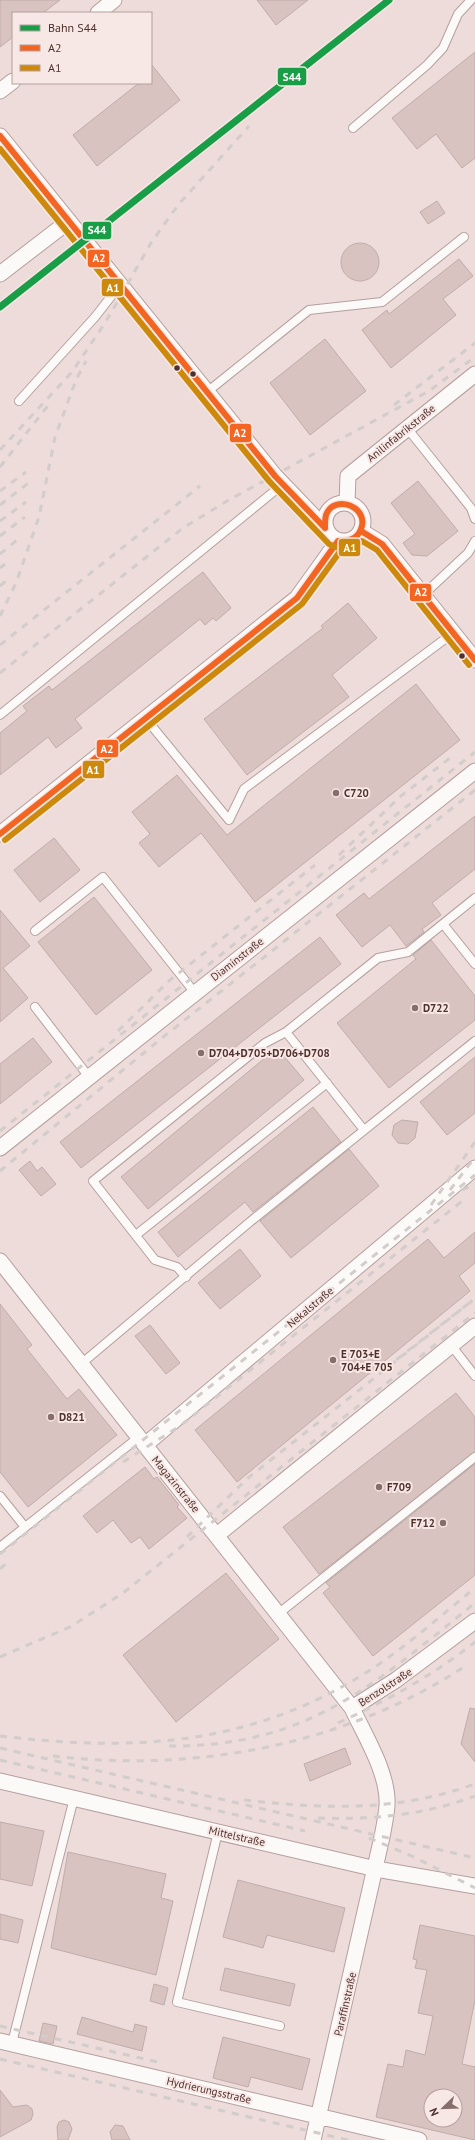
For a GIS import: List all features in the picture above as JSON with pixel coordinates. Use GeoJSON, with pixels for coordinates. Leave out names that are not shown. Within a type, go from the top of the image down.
{"type":"FeatureCollection","features":[{"type":"Feature","properties":{"kind":"street"},"geometry":{"type":"LineString","coordinates":[[99,12],[114,0]]}},
{"type":"Feature","properties":{"kind":"street"},"geometry":{"type":"LineString","coordinates":[[0,91],[12,82]]}},
{"type":"Feature","properties":{"kind":"street"},"geometry":{"type":"LineString","coordinates":[[0,136],[207,392],[283,484],[325,528],[330,536],[338,541],[347,541],[356,538],[361,531],[364,522],[362,514],[356,507],[348,503],[340,503],[333,506],[327,512],[325,528]]}},
{"type":"Feature","properties":{"kind":"street"},"geometry":{"type":"LineString","coordinates":[[0,274],[69,221]]}},
{"type":"Feature","properties":{"kind":"street","name":"Anilinfabrikstraße"},"geometry":{"type":"LineString","coordinates":[[348,503],[348,476],[475,374]]}},
{"type":"Feature","properties":{"kind":"street"},"geometry":{"type":"LineString","coordinates":[[361,531],[382,544],[475,660]]}},
{"type":"Feature","properties":{"kind":"street"},"geometry":{"type":"LineString","coordinates":[[0,834],[297,598],[338,541]]}},
{"type":"Feature","properties":{"kind":"street","name":"Diaminstraße"},"geometry":{"type":"LineString","coordinates":[[0,1148],[475,771]]}},
{"type":"Feature","properties":{"kind":"street","name":"Nekalstraße"},"geometry":{"type":"LineString","coordinates":[[142,1441],[475,1168]]}},
{"type":"Feature","properties":{"kind":"street","name":"Magazinstraße"},"geometry":{"type":"LineString","coordinates":[[0,1261],[352,1708]]}},
{"type":"Feature","properties":{"kind":"street"},"geometry":{"type":"LineString","coordinates":[[217,1535],[475,1326]]}},
{"type":"Feature","properties":{"kind":"street","name":"Benzolstraße"},"geometry":{"type":"LineString","coordinates":[[376,1868],[387,1805],[385,1786],[375,1755],[352,1708],[402,1676],[475,1621]]}},
{"type":"Feature","properties":{"kind":"street","name":"Mittelstraße"},"geometry":{"type":"LineString","coordinates":[[0,1782],[376,1868],[475,1886]]}},
{"type":"Feature","properties":{"kind":"street","name":"Paraffinstraße"},"geometry":{"type":"LineString","coordinates":[[313,2140],[376,1868]]}},
{"type":"Feature","properties":{"kind":"street","name":"Hydrierungsstraße"},"geometry":{"type":"LineString","coordinates":[[6,2042],[419,2140]]}},
{"type":"Feature","properties":{"kind":"lane"},"geometry":{"type":"LineString","coordinates":[[353,128],[427,65],[443,48],[458,14],[471,0]]}},
{"type":"Feature","properties":{"kind":"lane"},"geometry":{"type":"LineString","coordinates":[[207,392],[309,310],[382,302],[464,236]]}},
{"type":"Feature","properties":{"kind":"lane"},"geometry":{"type":"LineString","coordinates":[[19,400],[95,317],[120,285]]}},
{"type":"Feature","properties":{"kind":"lane"},"geometry":{"type":"LineString","coordinates":[[407,428],[471,508],[475,519]]}},
{"type":"Feature","properties":{"kind":"lane"},"geometry":{"type":"LineString","coordinates":[[0,715],[283,484]]}},
{"type":"Feature","properties":{"kind":"lane"},"geometry":{"type":"LineString","coordinates":[[423,595],[468,553],[475,541]]}},
{"type":"Feature","properties":{"kind":"lane"},"geometry":{"type":"LineString","coordinates":[[146,719],[229,820],[244,789],[453,633]]}},
{"type":"Feature","properties":{"kind":"lane"},"geometry":{"type":"LineString","coordinates":[[35,931],[103,877],[194,993]]}},
{"type":"Feature","properties":{"kind":"lane"},"geometry":{"type":"LineString","coordinates":[[186,1277],[177,1267],[155,1260],[92,1181],[265,1042],[286,1032],[378,958],[408,952],[475,898]]}},
{"type":"Feature","properties":{"kind":"lane"},"geometry":{"type":"LineString","coordinates":[[443,924],[475,964]]}},
{"type":"Feature","properties":{"kind":"lane"},"geometry":{"type":"LineString","coordinates":[[35,1007],[89,1077]]}},
{"type":"Feature","properties":{"kind":"lane"},"geometry":{"type":"LineString","coordinates":[[286,1032],[364,1130]]}},
{"type":"Feature","properties":{"kind":"lane"},"geometry":{"type":"LineString","coordinates":[[81,1364],[251,1221],[475,1041]]}},
{"type":"Feature","properties":{"kind":"lane"},"geometry":{"type":"LineString","coordinates":[[136,1235],[327,1083]]}},
{"type":"Feature","properties":{"kind":"lane"},"geometry":{"type":"LineString","coordinates":[[451,1345],[475,1376]]}},
{"type":"Feature","properties":{"kind":"lane"},"geometry":{"type":"LineString","coordinates":[[0,1547],[142,1441]]}},
{"type":"Feature","properties":{"kind":"lane"},"geometry":{"type":"LineString","coordinates":[[278,1614],[475,1457]]}},
{"type":"Feature","properties":{"kind":"lane"},"geometry":{"type":"LineString","coordinates":[[0,1496],[26,1527]]}},
{"type":"Feature","properties":{"kind":"lane"},"geometry":{"type":"LineString","coordinates":[[6,2042],[74,1798]]}},
{"type":"Feature","properties":{"kind":"lane"},"geometry":{"type":"LineString","coordinates":[[218,1832],[177,2002],[280,2026]]}},
{"type":"Feature","properties":{"kind":"building"},"geometry":{"type":"Polygon","coordinates":[[[0,0],[60,0],[44,12],[12,12],[12,38],[0,47],[0,0]]]}},
{"type":"Feature","properties":{"kind":"building"},"geometry":{"type":"Polygon","coordinates":[[[257,0],[308,0],[276,25],[257,0]]]}},
{"type":"Feature","properties":{"kind":"building"},"geometry":{"type":"Polygon","coordinates":[[[475,52],[475,158],[462,168],[436,134],[417,149],[392,118],[475,52]]]}},
{"type":"Feature","properties":{"kind":"building"},"geometry":{"type":"Polygon","coordinates":[[[152,65],[180,100],[97,166],[73,135],[138,84],[152,84],[152,65]]]}},
{"type":"Feature","properties":{"kind":"building"},"geometry":{"type":"Polygon","coordinates":[[[437,201],[445,213],[428,224],[420,212],[437,201]]]}},
{"type":"Feature","properties":{"kind":"building"},"geometry":{"type":"Polygon","coordinates":[[[356,243],[364,243],[374,248],[378,255],[378,269],[374,276],[364,281],[356,281],[346,276],[344,273],[341,266],[341,258],[346,248],[349,246],[356,243]]]}},
{"type":"Feature","properties":{"kind":"building"},"geometry":{"type":"Polygon","coordinates":[[[459,259],[473,276],[443,299],[456,315],[391,368],[362,330],[387,310],[389,314],[459,259]]]}},
{"type":"Feature","properties":{"kind":"building"},"geometry":{"type":"Polygon","coordinates":[[[325,339],[366,391],[310,435],[270,383],[325,339]]]}},
{"type":"Feature","properties":{"kind":"building"},"geometry":{"type":"Polygon","coordinates":[[[418,481],[458,531],[427,556],[412,555],[403,543],[415,534],[391,503],[418,481]]]}},
{"type":"Feature","properties":{"kind":"building"},"geometry":{"type":"Polygon","coordinates":[[[203,572],[231,608],[216,621],[213,618],[205,625],[200,619],[75,719],[82,728],[56,748],[48,737],[0,775],[0,733],[27,711],[23,706],[49,686],[52,690],[203,572]]]}},
{"type":"Feature","properties":{"kind":"building"},"geometry":{"type":"Polygon","coordinates":[[[348,603],[377,638],[332,675],[349,697],[247,775],[204,719],[323,628],[321,626],[348,603]]]}},
{"type":"Feature","properties":{"kind":"building","name":"C720"},"geometry":{"type":"Polygon","coordinates":[[[416,684],[460,740],[255,902],[201,833],[159,867],[139,843],[150,834],[132,812],[177,775],[227,835],[416,684]]]}},
{"type":"Feature","properties":{"kind":"building"},"geometry":{"type":"Polygon","coordinates":[[[475,816],[475,869],[432,903],[441,915],[422,929],[424,932],[406,946],[390,925],[362,947],[336,915],[364,893],[369,899],[475,816]]]}},
{"type":"Feature","properties":{"kind":"building"},"geometry":{"type":"Polygon","coordinates":[[[54,838],[80,870],[40,902],[14,870],[54,838]]]}},
{"type":"Feature","properties":{"kind":"building"},"geometry":{"type":"Polygon","coordinates":[[[94,897],[152,970],[96,1015],[38,942],[94,897]]]}},
{"type":"Feature","properties":{"kind":"building"},"geometry":{"type":"Polygon","coordinates":[[[0,910],[30,946],[3,968],[28,998],[0,1022],[0,910]]]}},
{"type":"Feature","properties":{"kind":"building","name":"D704+D705+D706+D708"},"geometry":{"type":"Polygon","coordinates":[[[320,937],[341,964],[81,1168],[60,1142],[320,937]]]}},
{"type":"Feature","properties":{"kind":"building","name":"D722"},"geometry":{"type":"Polygon","coordinates":[[[431,940],[475,996],[475,1020],[389,1088],[337,1023],[416,959],[413,955],[431,940]]]}},
{"type":"Feature","properties":{"kind":"building"},"geometry":{"type":"Polygon","coordinates":[[[33,1038],[52,1062],[0,1104],[0,1064],[33,1038]]]}},
{"type":"Feature","properties":{"kind":"building"},"geometry":{"type":"Polygon","coordinates":[[[277,1048],[304,1080],[148,1209],[121,1177],[277,1048]]]}},
{"type":"Feature","properties":{"kind":"building"},"geometry":{"type":"Polygon","coordinates":[[[475,1057],[475,1113],[447,1135],[420,1102],[475,1057]]]}},
{"type":"Feature","properties":{"kind":"building"},"geometry":{"type":"Polygon","coordinates":[[[313,1107],[341,1142],[253,1212],[245,1202],[178,1257],[158,1232],[313,1107]]]}},
{"type":"Feature","properties":{"kind":"building"},"geometry":{"type":"Polygon","coordinates":[[[402,1120],[418,1122],[415,1138],[408,1144],[398,1143],[392,1135],[394,1125],[402,1120]]]}},
{"type":"Feature","properties":{"kind":"building"},"geometry":{"type":"Polygon","coordinates":[[[349,1149],[379,1186],[291,1258],[260,1221],[349,1149]]]}},
{"type":"Feature","properties":{"kind":"building"},"geometry":{"type":"Polygon","coordinates":[[[30,1161],[37,1171],[42,1167],[56,1184],[41,1196],[19,1170],[30,1161]]]}},
{"type":"Feature","properties":{"kind":"building","name":"E 703+E 704+E 705"},"geometry":{"type":"Polygon","coordinates":[[[475,1232],[475,1263],[459,1276],[470,1291],[237,1482],[195,1430],[428,1239],[444,1258],[475,1232]]]}},
{"type":"Feature","properties":{"kind":"building"},"geometry":{"type":"Polygon","coordinates":[[[240,1249],[261,1276],[220,1309],[198,1283],[240,1249]]]}},
{"type":"Feature","properties":{"kind":"building","name":"D821"},"geometry":{"type":"Polygon","coordinates":[[[0,1304],[32,1345],[27,1349],[67,1399],[79,1389],[117,1435],[28,1507],[0,1472],[0,1304]]]}},
{"type":"Feature","properties":{"kind":"building"},"geometry":{"type":"Polygon","coordinates":[[[150,1325],[180,1363],[166,1374],[135,1336],[150,1325]]]}},
{"type":"Feature","properties":{"kind":"building","name":"F709"},"geometry":{"type":"Polygon","coordinates":[[[456,1393],[475,1417],[475,1452],[319,1574],[283,1527],[456,1393]]]}},
{"type":"Feature","properties":{"kind":"building","name":"F712"},"geometry":{"type":"Polygon","coordinates":[[[475,1464],[475,1575],[373,1656],[323,1593],[330,1587],[326,1583],[475,1464]]]}},
{"type":"Feature","properties":{"kind":"building"},"geometry":{"type":"Polygon","coordinates":[[[145,1467],[154,1479],[157,1477],[179,1505],[177,1507],[187,1518],[149,1549],[140,1537],[131,1543],[113,1520],[97,1533],[83,1516],[145,1467]]]}},
{"type":"Feature","properties":{"kind":"building"},"geometry":{"type":"Polygon","coordinates":[[[226,1573],[279,1639],[176,1722],[123,1655],[226,1573]]]}},
{"type":"Feature","properties":{"kind":"building"},"geometry":{"type":"Polygon","coordinates":[[[470,1708],[475,1709],[475,1762],[461,1744],[470,1708]]]}},
{"type":"Feature","properties":{"kind":"building"},"geometry":{"type":"Polygon","coordinates":[[[345,1748],[351,1764],[310,1781],[304,1764],[345,1748]]]}},
{"type":"Feature","properties":{"kind":"building"},"geometry":{"type":"Polygon","coordinates":[[[0,1822],[44,1831],[32,1886],[0,1879],[0,1822]]]}},
{"type":"Feature","properties":{"kind":"building"},"geometry":{"type":"Polygon","coordinates":[[[68,1852],[166,1874],[161,1898],[173,1901],[156,1975],[51,1948],[68,1852]]]}},
{"type":"Feature","properties":{"kind":"building"},"geometry":{"type":"Polygon","coordinates":[[[238,1880],[345,1908],[334,1952],[267,1935],[263,1948],[223,1937],[238,1880]]]}},
{"type":"Feature","properties":{"kind":"building"},"geometry":{"type":"Polygon","coordinates":[[[0,1914],[23,1920],[18,1943],[0,1939],[0,1914]]]}},
{"type":"Feature","properties":{"kind":"building"},"geometry":{"type":"Polygon","coordinates":[[[420,1925],[475,1936],[475,2000],[462,2064],[475,2067],[475,2140],[423,2128],[463,2128],[463,2088],[423,2088],[423,2128],[376,2117],[388,2064],[403,2067],[406,2050],[425,2055],[433,2016],[418,2013],[427,1970],[415,1968],[417,1960],[413,1959],[420,1925]]]}},
{"type":"Feature","properties":{"kind":"building"},"geometry":{"type":"Polygon","coordinates":[[[225,1968],[295,1984],[290,2006],[220,1990],[225,1968]]]}},
{"type":"Feature","properties":{"kind":"building"},"geometry":{"type":"Polygon","coordinates":[[[154,1984],[168,1988],[164,2005],[150,2001],[154,1984]]]}},
{"type":"Feature","properties":{"kind":"building"},"geometry":{"type":"Polygon","coordinates":[[[82,2017],[133,2032],[135,2024],[147,2027],[142,2051],[77,2034],[82,2017]]]}},
{"type":"Feature","properties":{"kind":"building"},"geometry":{"type":"Polygon","coordinates":[[[43,2023],[57,2026],[53,2044],[39,2041],[43,2023]]]}},
{"type":"Feature","properties":{"kind":"building"},"geometry":{"type":"Polygon","coordinates":[[[223,2037],[310,2059],[302,2090],[251,2077],[248,2087],[213,2078],[223,2037]]]}},
{"type":"Feature","properties":{"kind":"building"},"geometry":{"type":"Polygon","coordinates":[[[0,2090],[13,2107],[27,2105],[32,2109],[33,2114],[31,2120],[0,2137],[0,2090]]]}},
{"type":"Feature","properties":{"kind":"building"},"geometry":{"type":"Polygon","coordinates":[[[64,2120],[69,2122],[72,2129],[68,2140],[58,2140],[57,2127],[59,2122],[64,2120]]]}},
{"type":"Feature","properties":{"kind":"building"},"geometry":{"type":"Polygon","coordinates":[[[115,2125],[123,2126],[130,2140],[112,2140],[110,2132],[115,2125]]]}},
{"type":"Feature","properties":{"kind":"railway"},"geometry":{"type":"LineString","coordinates":[[0,450],[72,372],[105,323],[151,243],[178,205],[249,126]]}},
{"type":"Feature","properties":{"kind":"railway"},"geometry":{"type":"LineString","coordinates":[[394,405],[475,343]]}},
{"type":"Feature","properties":{"kind":"railway"},"geometry":{"type":"LineString","coordinates":[[0,673],[183,528],[227,501],[429,391],[475,357]]}},
{"type":"Feature","properties":{"kind":"railway"},"geometry":{"type":"LineString","coordinates":[[0,616],[16,583],[39,517],[55,437],[76,380],[86,361]]}},
{"type":"Feature","properties":{"kind":"railway"},"geometry":{"type":"LineString","coordinates":[[0,467],[50,403]]}},
{"type":"Feature","properties":{"kind":"railway"},"geometry":{"type":"LineString","coordinates":[[0,491],[26,472]]}},
{"type":"Feature","properties":{"kind":"railway"},"geometry":{"type":"LineString","coordinates":[[0,505],[31,481]]}},
{"type":"Feature","properties":{"kind":"railway"},"geometry":{"type":"LineString","coordinates":[[0,645],[200,486]]}},
{"type":"Feature","properties":{"kind":"railway"},"geometry":{"type":"LineString","coordinates":[[0,521],[26,502]]}},
{"type":"Feature","properties":{"kind":"railway"},"geometry":{"type":"LineString","coordinates":[[0,536],[25,517]]}},
{"type":"Feature","properties":{"kind":"railway"},"geometry":{"type":"LineString","coordinates":[[0,554],[17,540]]}},
{"type":"Feature","properties":{"kind":"railway"},"geometry":{"type":"LineString","coordinates":[[0,568],[5,564]]}},
{"type":"Feature","properties":{"kind":"railway"},"geometry":{"type":"LineString","coordinates":[[0,586],[7,580]]}},
{"type":"Feature","properties":{"kind":"railway"},"geometry":{"type":"LineString","coordinates":[[0,1131],[475,752]]}},
{"type":"Feature","properties":{"kind":"railway"},"geometry":{"type":"LineString","coordinates":[[339,855],[401,796],[450,758]]}},
{"type":"Feature","properties":{"kind":"railway"},"geometry":{"type":"LineString","coordinates":[[0,1171],[162,1038],[475,790]]}},
{"type":"Feature","properties":{"kind":"railway"},"geometry":{"type":"LineString","coordinates":[[118,1031],[170,980],[315,865]]}},
{"type":"Feature","properties":{"kind":"railway"},"geometry":{"type":"LineString","coordinates":[[431,1205],[475,1142]]}},
{"type":"Feature","properties":{"kind":"railway"},"geometry":{"type":"LineString","coordinates":[[450,1190],[475,1157]]}},
{"type":"Feature","properties":{"kind":"railway"},"geometry":{"type":"LineString","coordinates":[[0,1554],[475,1175]]}},
{"type":"Feature","properties":{"kind":"railway"},"geometry":{"type":"LineString","coordinates":[[462,1190],[475,1184]]}},
{"type":"Feature","properties":{"kind":"railway"},"geometry":{"type":"LineString","coordinates":[[123,1462],[180,1426],[466,1198]]}},
{"type":"Feature","properties":{"kind":"railway"},"geometry":{"type":"LineString","coordinates":[[187,1537],[248,1478],[473,1300],[396,1360]]}},
{"type":"Feature","properties":{"kind":"railway"},"geometry":{"type":"LineString","coordinates":[[0,1657],[70,1627],[123,1593],[475,1313]]}},
{"type":"Feature","properties":{"kind":"railway"},"geometry":{"type":"LineString","coordinates":[[0,1569],[9,1561]]}},
{"type":"Feature","properties":{"kind":"railway"},"geometry":{"type":"LineString","coordinates":[[0,1736],[49,1741],[97,1743],[144,1742],[190,1738],[235,1729],[279,1715],[323,1697],[367,1672],[409,1642],[475,1588]]}},
{"type":"Feature","properties":{"kind":"railway"},"geometry":{"type":"LineString","coordinates":[[169,1746],[218,1744],[261,1736],[300,1723],[336,1706],[370,1685],[404,1660],[475,1603]]}},
{"type":"Feature","properties":{"kind":"railway"},"geometry":{"type":"LineString","coordinates":[[338,1723],[426,1677],[475,1642]]}},
{"type":"Feature","properties":{"kind":"railway"},"geometry":{"type":"LineString","coordinates":[[53,1756],[107,1760],[160,1760],[214,1756],[267,1747],[319,1734],[369,1716],[418,1694],[464,1667]]}},
{"type":"Feature","properties":{"kind":"railway"},"geometry":{"type":"LineString","coordinates":[[0,1748],[475,1858]]}},
{"type":"Feature","properties":{"kind":"railway"},"geometry":{"type":"LineString","coordinates":[[0,1760],[305,1831]]}},
{"type":"Feature","properties":{"kind":"railway"},"geometry":{"type":"LineString","coordinates":[[244,1800],[304,1805],[361,1806],[417,1800],[475,1784]]}},
{"type":"Feature","properties":{"kind":"railway"},"geometry":{"type":"LineString","coordinates":[[318,1818],[358,1818],[398,1815],[437,1808],[475,1796]]}},
{"type":"Feature","properties":{"kind":"railway"},"geometry":{"type":"LineString","coordinates":[[369,1838],[416,1858],[475,1888]]}},
{"type":"Feature","properties":{"kind":"railway"},"geometry":{"type":"LineString","coordinates":[[0,2026],[158,2062]]}},
{"type":"Feature","properties":{"kind":"railway"},"geometry":{"type":"LineString","coordinates":[[0,2059],[348,2140]]}},
{"type":"Feature","properties":{"kind":"rail line","name":"S44"},"geometry":{"type":"LineString","coordinates":[[0,307],[389,0]]}},
{"type":"Feature","properties":{"kind":"transit line","name":"A2"},"geometry":{"type":"LineString","coordinates":[[0,136],[275,476],[325,528]]}},
{"type":"Feature","properties":{"kind":"transit line","name":"A1"},"geometry":{"type":"LineString","coordinates":[[0,149],[269,481],[329,544],[338,548],[350,548],[362,541],[377,550],[469,665]]}},
{"type":"Feature","properties":{"kind":"transit line","name":"A2"},"geometry":{"type":"LineString","coordinates":[[0,834],[297,598],[338,541],[349,540],[357,536],[361,529],[362,521],[360,514],[356,509],[350,506],[343,504],[336,505],[330,508],[326,515],[325,528]]}},
{"type":"Feature","properties":{"kind":"transit line","name":"A2"},"geometry":{"type":"LineString","coordinates":[[361,531],[382,544],[475,660]]}},
{"type":"Feature","properties":{"kind":"transit line","name":"A1"},"geometry":{"type":"LineString","coordinates":[[5,840],[302,604],[344,546]]}},
{"type":"Feature","properties":{"kind":"place","name":"C720"},"geometry":{"type":"Point","coordinates":[336,793]}},
{"type":"Feature","properties":{"kind":"place","name":"D722"},"geometry":{"type":"Point","coordinates":[415,1008]}},
{"type":"Feature","properties":{"kind":"place","name":"D704+D705+D706+D708"},"geometry":{"type":"Point","coordinates":[201,1053]}},
{"type":"Feature","properties":{"kind":"place","name":"E 703+E 704+E 705"},"geometry":{"type":"Point","coordinates":[333,1360]}},
{"type":"Feature","properties":{"kind":"place","name":"D821"},"geometry":{"type":"Point","coordinates":[51,1417]}},
{"type":"Feature","properties":{"kind":"place","name":"F709"},"geometry":{"type":"Point","coordinates":[379,1487]}},
{"type":"Feature","properties":{"kind":"place","name":"F712"},"geometry":{"type":"Point","coordinates":[443,1523]}}]}
